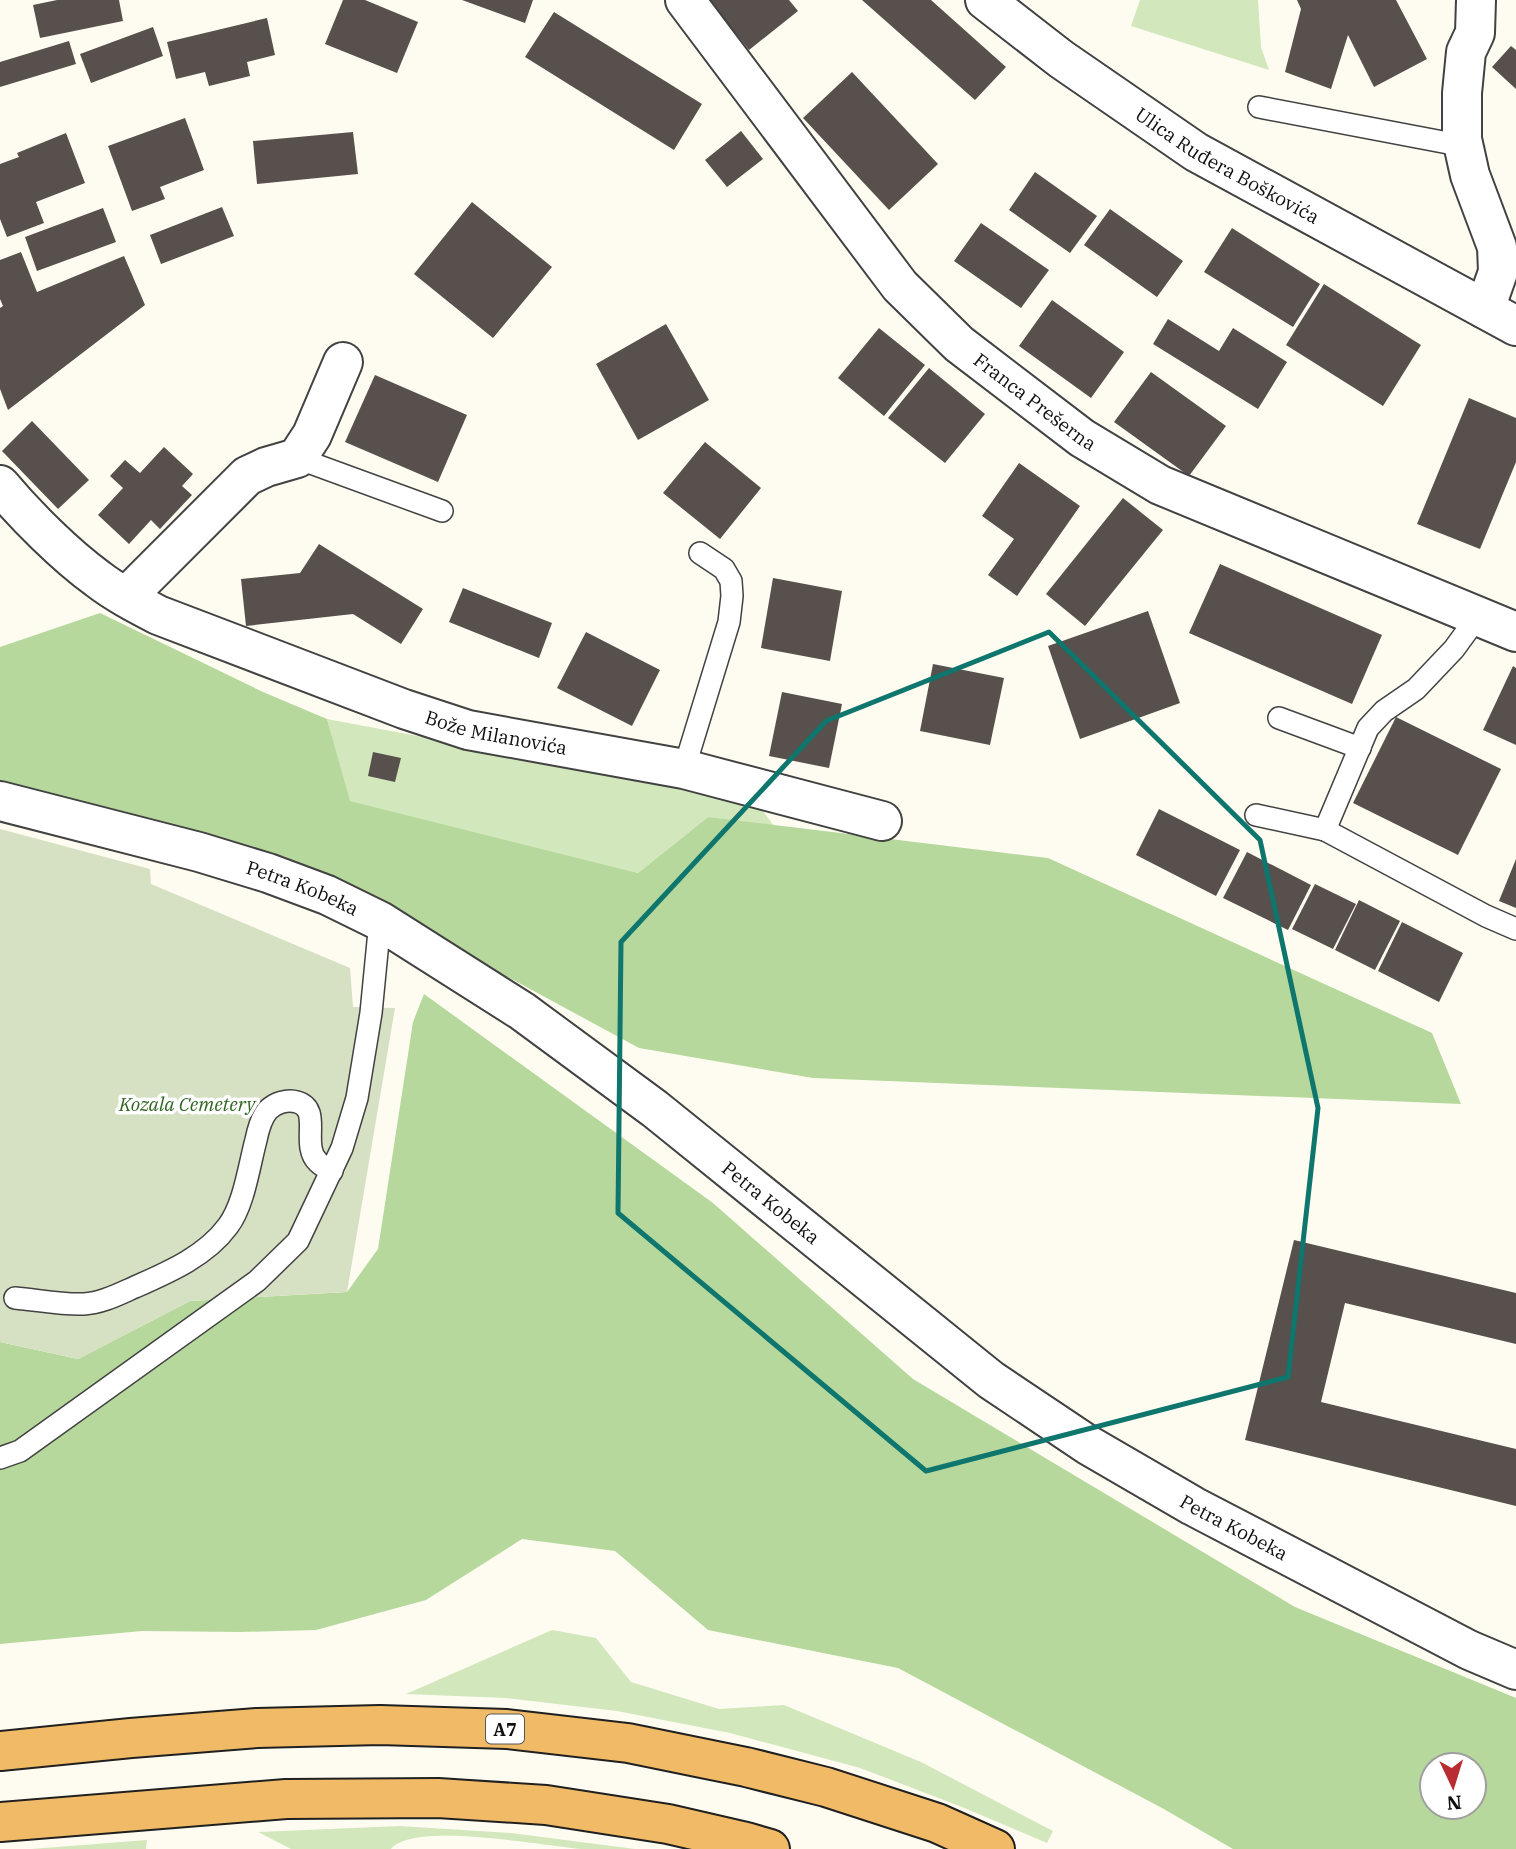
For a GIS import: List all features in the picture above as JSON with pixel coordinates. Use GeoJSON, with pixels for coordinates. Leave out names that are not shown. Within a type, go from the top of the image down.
{"type":"FeatureCollection","features":[{"type":"Feature","properties":{"kind":"highway","name":"A7"},"geometry":{"type":"LineString","coordinates":[[0,1751],[257,1728],[380,1725],[507,1729],[628,1743],[746,1766],[826,1787],[937,1823],[995,1849]]}},
{"type":"Feature","properties":{"kind":"highway"},"geometry":{"type":"LineString","coordinates":[[0,1822],[286,1799],[438,1798],[546,1805],[668,1824],[770,1849]]}},
{"type":"Feature","properties":{"kind":"street","name":"Franca Prešerna"},"geometry":{"type":"LineString","coordinates":[[685,0],[900,286],[959,344],[1082,439],[1160,485],[1516,632]]}},
{"type":"Feature","properties":{"kind":"street","name":"Ulica Ruđera Boškovića"},"geometry":{"type":"LineString","coordinates":[[985,0],[1060,59],[1196,152],[1501,317]]}},
{"type":"Feature","properties":{"kind":"street","name":"Ulica Ruđera Boškovića"},"geometry":{"type":"LineString","coordinates":[[1476,0],[1475,33],[1465,52],[1462,93],[1464,146],[1470,175],[1497,247],[1501,317]]}},
{"type":"Feature","properties":{"kind":"street"},"geometry":{"type":"LineString","coordinates":[[126,597],[247,476],[297,458],[312,435],[343,362]]}},
{"type":"Feature","properties":{"kind":"street","name":"Bože Milanovića"},"geometry":{"type":"LineString","coordinates":[[0,485],[58,544],[97,578],[158,615],[404,709],[468,730],[684,769],[881,821]]}},
{"type":"Feature","properties":{"kind":"street","name":"Petra Kobeka"},"geometry":{"type":"LineString","coordinates":[[0,801],[257,869],[327,895],[380,922],[522,1011],[644,1101],[991,1380],[1077,1437],[1193,1506],[1469,1650],[1516,1670]]}},
{"type":"Feature","properties":{"kind":"lane"},"geometry":{"type":"LineString","coordinates":[[1259,107],[1464,146]]}},
{"type":"Feature","properties":{"kind":"lane"},"geometry":{"type":"LineString","coordinates":[[297,458],[442,511]]}},
{"type":"Feature","properties":{"kind":"lane"},"geometry":{"type":"LineString","coordinates":[[684,769],[729,622],[732,596],[731,581],[724,569],[701,553]]}},
{"type":"Feature","properties":{"kind":"lane"},"geometry":{"type":"LineString","coordinates":[[1325,830],[1367,728],[1384,711],[1416,689],[1454,649],[1478,616]]}},
{"type":"Feature","properties":{"kind":"lane"},"geometry":{"type":"LineString","coordinates":[[1279,718],[1360,748]]}},
{"type":"Feature","properties":{"kind":"lane"},"geometry":{"type":"LineString","coordinates":[[1256,815],[1325,830],[1486,916],[1516,929]]}},
{"type":"Feature","properties":{"kind":"lane"},"geometry":{"type":"LineString","coordinates":[[0,1458],[20,1451],[257,1281],[298,1241],[342,1148],[357,1098],[371,1013],[380,922]]}},
{"type":"Feature","properties":{"kind":"lane"},"geometry":{"type":"LineString","coordinates":[[15,1298],[86,1304],[111,1297],[173,1270],[209,1247],[229,1226],[238,1208],[260,1123],[268,1110],[280,1102],[297,1102],[308,1108],[311,1115],[309,1140],[313,1155],[317,1162],[332,1171]]}},
{"type":"Feature","properties":{"kind":"highlighted area"},"geometry":{"type":"Polygon","coordinates":[[[1049,632],[1260,840],[1318,1108],[1288,1377],[926,1471],[618,1213],[621,942],[826,721],[1049,632]]]}},
{"type":"Feature","properties":{"kind":"green space"},"geometry":{"type":"Polygon","coordinates":[[[1140,0],[1258,0],[1261,47],[1269,70],[1131,26],[1140,0]]]}},
{"type":"Feature","properties":{"kind":"green space"},"geometry":{"type":"Polygon","coordinates":[[[100,613],[263,692],[327,719],[350,801],[638,873],[708,817],[1048,858],[1432,1033],[1461,1104],[813,1078],[639,1048],[286,857],[0,790],[0,647],[100,613]]]}},
{"type":"Feature","properties":{"kind":"green space"},"geometry":{"type":"Polygon","coordinates":[[[327,719],[754,799],[774,826],[708,817],[638,873],[349,801],[327,719]]]}},
{"type":"Feature","properties":{"kind":"green space","name":"Kozala Cemetery"},"geometry":{"type":"Polygon","coordinates":[[[0,829],[150,869],[151,884],[350,968],[353,1007],[395,1008],[347,1292],[190,1301],[78,1359],[0,1342],[0,829]]]}},
{"type":"Feature","properties":{"kind":"green space"},"geometry":{"type":"Polygon","coordinates":[[[424,994],[713,1203],[913,1379],[1295,1607],[1516,1698],[1516,1849],[1233,1849],[1162,1808],[898,1668],[708,1630],[615,1551],[522,1539],[426,1600],[316,1630],[142,1631],[0,1644],[0,1342],[78,1359],[190,1301],[347,1292],[378,1249],[413,1022],[424,994]]]}},
{"type":"Feature","properties":{"kind":"green space"},"geometry":{"type":"Polygon","coordinates":[[[552,1630],[596,1638],[631,1682],[719,1709],[784,1705],[921,1762],[1053,1831],[1047,1843],[860,1768],[730,1733],[617,1711],[505,1698],[406,1694],[552,1630]]]}},
{"type":"Feature","properties":{"kind":"green space"},"geometry":{"type":"Polygon","coordinates":[[[400,1826],[511,1833],[635,1849],[581,1849],[451,1836],[404,1841],[391,1849],[291,1849],[258,1832],[400,1826]]]}},
{"type":"Feature","properties":{"kind":"green space"},"geometry":{"type":"Polygon","coordinates":[[[147,1840],[146,1849],[31,1849],[147,1840]]]}},
{"type":"Feature","properties":{"kind":"building"},"geometry":{"type":"Polygon","coordinates":[[[57,0],[119,0],[123,21],[40,38],[33,5],[57,0]]]}},
{"type":"Feature","properties":{"kind":"building"},"geometry":{"type":"Polygon","coordinates":[[[343,0],[365,0],[418,22],[397,73],[325,44],[343,0]]]}},
{"type":"Feature","properties":{"kind":"building"},"geometry":{"type":"Polygon","coordinates":[[[462,0],[533,0],[525,23],[462,0]]]}},
{"type":"Feature","properties":{"kind":"building"},"geometry":{"type":"Polygon","coordinates":[[[709,0],[789,0],[798,11],[749,50],[709,0]]]}},
{"type":"Feature","properties":{"kind":"building"},"geometry":{"type":"Polygon","coordinates":[[[862,0],[931,0],[1006,67],[975,100],[862,0]]]}},
{"type":"Feature","properties":{"kind":"building"},"geometry":{"type":"Polygon","coordinates":[[[1297,0],[1396,0],[1427,59],[1374,87],[1348,35],[1331,89],[1285,72],[1301,9],[1297,0]]]}},
{"type":"Feature","properties":{"kind":"building"},"geometry":{"type":"Polygon","coordinates":[[[554,12],[702,104],[674,150],[525,57],[554,12]]]}},
{"type":"Feature","properties":{"kind":"building"},"geometry":{"type":"Polygon","coordinates":[[[267,18],[275,55],[247,62],[250,76],[209,86],[205,72],[176,79],[167,42],[267,18]]]}},
{"type":"Feature","properties":{"kind":"building"},"geometry":{"type":"Polygon","coordinates":[[[153,27],[163,56],[91,83],[80,54],[153,27]]]}},
{"type":"Feature","properties":{"kind":"building"},"geometry":{"type":"Polygon","coordinates":[[[69,41],[76,64],[0,87],[0,62],[69,41]]]}},
{"type":"Feature","properties":{"kind":"building"},"geometry":{"type":"Polygon","coordinates":[[[1511,46],[1516,50],[1516,89],[1492,67],[1511,46]]]}},
{"type":"Feature","properties":{"kind":"building"},"geometry":{"type":"Polygon","coordinates":[[[852,72],[938,164],[889,210],[803,118],[852,72]]]}},
{"type":"Feature","properties":{"kind":"building"},"geometry":{"type":"Polygon","coordinates":[[[185,118],[204,170],[160,187],[165,199],[132,211],[108,146],[185,118]]]}},
{"type":"Feature","properties":{"kind":"building"},"geometry":{"type":"Polygon","coordinates":[[[741,131],[763,159],[727,187],[705,160],[741,131]]]}},
{"type":"Feature","properties":{"kind":"building"},"geometry":{"type":"Polygon","coordinates":[[[353,132],[358,174],[257,184],[253,141],[353,132]]]}},
{"type":"Feature","properties":{"kind":"building"},"geometry":{"type":"Polygon","coordinates":[[[66,133],[85,183],[36,202],[44,223],[7,237],[0,219],[0,164],[19,157],[17,153],[66,133]]]}},
{"type":"Feature","properties":{"kind":"building"},"geometry":{"type":"Polygon","coordinates":[[[1035,172],[1097,216],[1070,253],[1009,210],[1035,172]]]}},
{"type":"Feature","properties":{"kind":"building"},"geometry":{"type":"Polygon","coordinates":[[[472,202],[552,267],[493,338],[414,274],[472,202]]]}},
{"type":"Feature","properties":{"kind":"building"},"geometry":{"type":"Polygon","coordinates":[[[222,207],[234,236],[161,264],[150,235],[222,207]]]}},
{"type":"Feature","properties":{"kind":"building"},"geometry":{"type":"Polygon","coordinates":[[[103,208],[116,242],[37,271],[25,237],[103,208]]]}},
{"type":"Feature","properties":{"kind":"building"},"geometry":{"type":"Polygon","coordinates":[[[1110,209],[1183,261],[1157,297],[1084,245],[1110,209]]]}},
{"type":"Feature","properties":{"kind":"building"},"geometry":{"type":"Polygon","coordinates":[[[981,223],[1049,270],[1021,308],[954,261],[981,223]]]}},
{"type":"Feature","properties":{"kind":"building"},"geometry":{"type":"Polygon","coordinates":[[[1232,228],[1320,284],[1293,327],[1204,272],[1232,228]]]}},
{"type":"Feature","properties":{"kind":"building"},"geometry":{"type":"Polygon","coordinates":[[[21,252],[37,292],[124,256],[145,305],[8,410],[0,389],[0,308],[3,306],[0,299],[0,260],[21,252]]]}},
{"type":"Feature","properties":{"kind":"building"},"geometry":{"type":"Polygon","coordinates":[[[1324,284],[1421,345],[1383,406],[1286,345],[1324,284]]]}},
{"type":"Feature","properties":{"kind":"building"},"geometry":{"type":"Polygon","coordinates":[[[1052,300],[1124,352],[1091,398],[1019,346],[1052,300]]]}},
{"type":"Feature","properties":{"kind":"building"},"geometry":{"type":"Polygon","coordinates":[[[1168,319],[1219,351],[1233,328],[1287,362],[1258,409],[1153,344],[1168,319]]]}},
{"type":"Feature","properties":{"kind":"building"},"geometry":{"type":"Polygon","coordinates":[[[666,324],[709,400],[638,440],[596,364],[666,324]]]}},
{"type":"Feature","properties":{"kind":"building"},"geometry":{"type":"Polygon","coordinates":[[[879,328],[925,365],[884,416],[838,378],[879,328]]]}},
{"type":"Feature","properties":{"kind":"building"},"geometry":{"type":"Polygon","coordinates":[[[929,368],[985,414],[945,463],[888,418],[929,368]]]}},
{"type":"Feature","properties":{"kind":"building"},"geometry":{"type":"Polygon","coordinates":[[[1151,372],[1226,426],[1189,476],[1114,422],[1151,372]]]}},
{"type":"Feature","properties":{"kind":"building"},"geometry":{"type":"Polygon","coordinates":[[[375,375],[467,415],[438,482],[345,442],[375,375]]]}},
{"type":"Feature","properties":{"kind":"building"},"geometry":{"type":"Polygon","coordinates":[[[1469,398],[1516,418],[1516,462],[1480,549],[1417,524],[1469,398]]]}},
{"type":"Feature","properties":{"kind":"building"},"geometry":{"type":"Polygon","coordinates":[[[32,421],[89,480],[58,509],[2,451],[32,421]]]}},
{"type":"Feature","properties":{"kind":"building"},"geometry":{"type":"Polygon","coordinates":[[[705,442],[761,488],[720,539],[663,493],[705,442]]]}},
{"type":"Feature","properties":{"kind":"building"},"geometry":{"type":"Polygon","coordinates":[[[164,447],[193,474],[182,486],[192,495],[160,529],[151,520],[129,544],[98,515],[123,488],[110,476],[125,460],[140,473],[164,447]]]}},
{"type":"Feature","properties":{"kind":"building"},"geometry":{"type":"Polygon","coordinates":[[[1019,463],[1080,506],[1017,596],[988,575],[1014,539],[982,516],[1019,463]]]}},
{"type":"Feature","properties":{"kind":"building"},"geometry":{"type":"Polygon","coordinates":[[[1123,498],[1163,530],[1085,626],[1046,594],[1123,498]]]}},
{"type":"Feature","properties":{"kind":"building"},"geometry":{"type":"Polygon","coordinates":[[[319,544],[423,609],[401,644],[353,614],[246,626],[241,579],[300,573],[319,544]]]}},
{"type":"Feature","properties":{"kind":"building"},"geometry":{"type":"Polygon","coordinates":[[[1220,564],[1382,635],[1352,704],[1189,633],[1220,564]]]}},
{"type":"Feature","properties":{"kind":"building"},"geometry":{"type":"Polygon","coordinates":[[[773,578],[842,591],[830,661],[761,648],[773,578]]]}},
{"type":"Feature","properties":{"kind":"building"},"geometry":{"type":"Polygon","coordinates":[[[463,588],[552,623],[539,658],[449,622],[463,588]]]}},
{"type":"Feature","properties":{"kind":"building"},"geometry":{"type":"Polygon","coordinates":[[[1148,611],[1180,703],[1080,739],[1048,646],[1148,611]]]}},
{"type":"Feature","properties":{"kind":"building"},"geometry":{"type":"Polygon","coordinates":[[[586,632],[660,670],[632,726],[557,688],[586,632]]]}},
{"type":"Feature","properties":{"kind":"building"},"geometry":{"type":"Polygon","coordinates":[[[933,664],[1004,678],[990,745],[920,731],[933,664]]]}},
{"type":"Feature","properties":{"kind":"building"},"geometry":{"type":"Polygon","coordinates":[[[1513,666],[1516,668],[1516,745],[1483,730],[1513,666]]]}},
{"type":"Feature","properties":{"kind":"building"},"geometry":{"type":"Polygon","coordinates":[[[782,692],[842,704],[829,768],[769,756],[782,692]]]}},
{"type":"Feature","properties":{"kind":"building"},"geometry":{"type":"Polygon","coordinates":[[[1396,717],[1501,769],[1458,855],[1353,803],[1396,717]]]}},
{"type":"Feature","properties":{"kind":"building"},"geometry":{"type":"Polygon","coordinates":[[[373,752],[401,758],[395,782],[368,776],[373,752]]]}},
{"type":"Feature","properties":{"kind":"building"},"geometry":{"type":"Polygon","coordinates":[[[1159,809],[1240,850],[1216,896],[1136,855],[1159,809]]]}},
{"type":"Feature","properties":{"kind":"building"},"geometry":{"type":"Polygon","coordinates":[[[1247,852],[1311,885],[1288,930],[1223,898],[1247,852]]]}},
{"type":"Feature","properties":{"kind":"building"},"geometry":{"type":"Polygon","coordinates":[[[1516,859],[1516,908],[1499,901],[1516,859]]]}},
{"type":"Feature","properties":{"kind":"building"},"geometry":{"type":"Polygon","coordinates":[[[1315,884],[1356,904],[1333,949],[1292,929],[1315,884]]]}},
{"type":"Feature","properties":{"kind":"building"},"geometry":{"type":"Polygon","coordinates":[[[1359,900],[1400,921],[1375,970],[1335,950],[1359,900]]]}},
{"type":"Feature","properties":{"kind":"building"},"geometry":{"type":"Polygon","coordinates":[[[1402,922],[1463,953],[1439,1002],[1378,971],[1402,922]]]}},
{"type":"Feature","properties":{"kind":"building"},"geometry":{"type":"Polygon","coordinates":[[[1294,1240],[1516,1293],[1516,1344],[1345,1303],[1321,1402],[1516,1449],[1516,1506],[1245,1440],[1294,1240]]]}}]}
